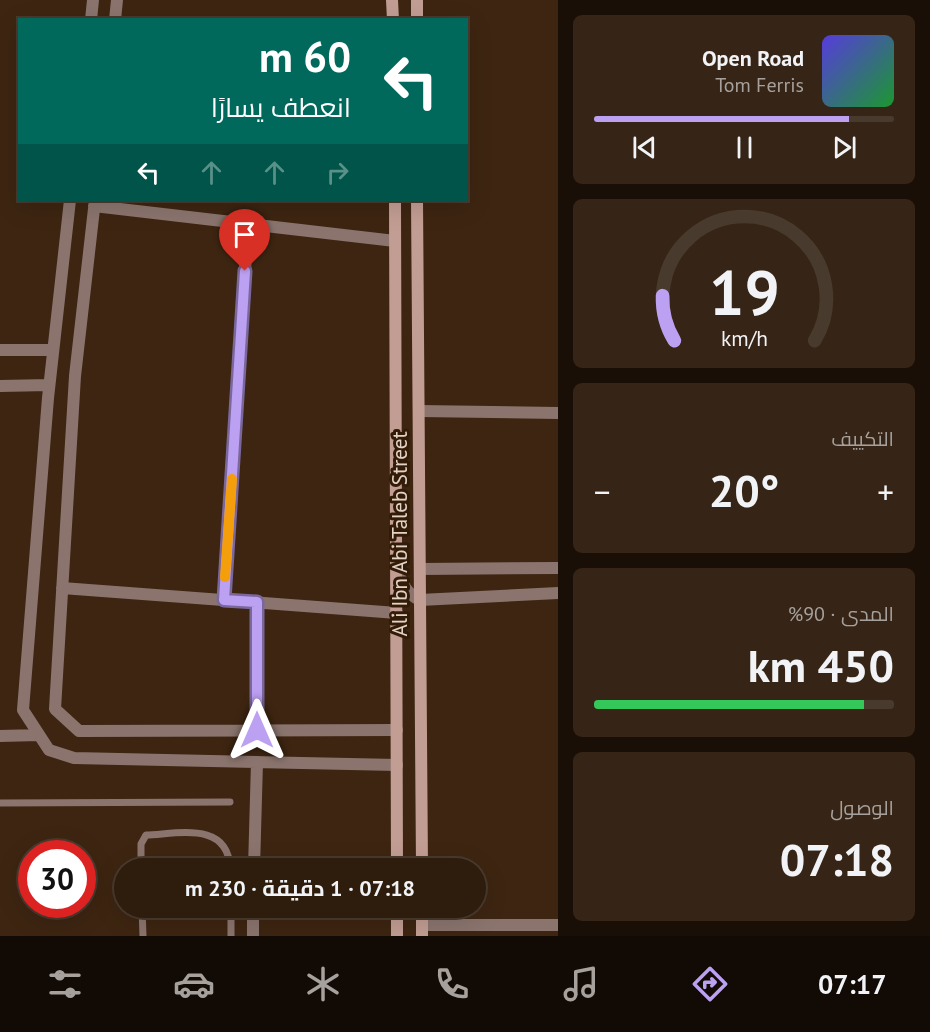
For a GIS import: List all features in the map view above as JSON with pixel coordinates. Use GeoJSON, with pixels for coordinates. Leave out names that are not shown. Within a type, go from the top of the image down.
{"type":"FeatureCollection","features":[{"type":"Feature","properties":{"kind":"street"},"geometry":{"type":"LineString","coordinates":[[91,18],[93,0]]}},
{"type":"Feature","properties":{"kind":"street"},"geometry":{"type":"LineString","coordinates":[[115,18],[117,0]]}},
{"type":"Feature","properties":{"kind":"street"},"geometry":{"type":"LineString","coordinates":[[392,0],[393,18]]}},
{"type":"Feature","properties":{"kind":"street"},"geometry":{"type":"LineString","coordinates":[[417,0],[417,18]]}},
{"type":"Feature","properties":{"kind":"street"},"geometry":{"type":"LineString","coordinates":[[70,201],[49,386],[23,710],[49,750],[74,758],[397,765]]}},
{"type":"Feature","properties":{"kind":"street","name":"Ali Ibn Abi Taleb Street"},"geometry":{"type":"LineString","coordinates":[[395,201],[397,858]]}},
{"type":"Feature","properties":{"kind":"street","name":"Ali Ibn Abi Taleb Street"},"geometry":{"type":"LineString","coordinates":[[417,201],[422,858]]}},
{"type":"Feature","properties":{"kind":"street"},"geometry":{"type":"LineString","coordinates":[[395,241],[94,203],[75,376],[55,709],[79,731],[397,730]]}},
{"type":"Feature","properties":{"kind":"street"},"geometry":{"type":"LineString","coordinates":[[224,600],[248,224]]}},
{"type":"Feature","properties":{"kind":"street"},"geometry":{"type":"LineString","coordinates":[[0,350],[53,350]]}},
{"type":"Feature","properties":{"kind":"street"},"geometry":{"type":"LineString","coordinates":[[0,386],[49,386]]}},
{"type":"Feature","properties":{"kind":"street"},"geometry":{"type":"LineString","coordinates":[[419,411],[558,413]]}},
{"type":"Feature","properties":{"kind":"street"},"geometry":{"type":"LineString","coordinates":[[396,568],[404,589],[420,600],[558,593]]}},
{"type":"Feature","properties":{"kind":"street"},"geometry":{"type":"LineString","coordinates":[[420,569],[558,568]]}},
{"type":"Feature","properties":{"kind":"street"},"geometry":{"type":"LineString","coordinates":[[62,588],[397,613]]}},
{"type":"Feature","properties":{"kind":"street"},"geometry":{"type":"LineString","coordinates":[[257,602],[257,730]]}},
{"type":"Feature","properties":{"kind":"street"},"geometry":{"type":"LineString","coordinates":[[0,736],[39,735]]}},
{"type":"Feature","properties":{"kind":"street"},"geometry":{"type":"LineString","coordinates":[[254,858],[257,762]]}},
{"type":"Feature","properties":{"kind":"street"},"geometry":{"type":"LineString","coordinates":[[253,918],[253,936]]}},
{"type":"Feature","properties":{"kind":"street"},"geometry":{"type":"LineString","coordinates":[[397,918],[397,936]]}},
{"type":"Feature","properties":{"kind":"street"},"geometry":{"type":"LineString","coordinates":[[422,930],[558,925]]}},
{"type":"Feature","properties":{"kind":"lane"},"geometry":{"type":"LineString","coordinates":[[0,803],[230,802]]}},
{"type":"Feature","properties":{"kind":"lane"},"geometry":{"type":"LineString","coordinates":[[141,858],[141,844],[146,835],[206,834],[220,842],[225,848],[228,858]]}},
{"type":"Feature","properties":{"kind":"lane"},"geometry":{"type":"LineString","coordinates":[[142,918],[143,936]]}},
{"type":"Feature","properties":{"kind":"lane"},"geometry":{"type":"LineString","coordinates":[[231,918],[231,936]]}},
{"type":"Feature","properties":{"kind":"slow traffic"},"geometry":{"type":"LineString","coordinates":[[225,577],[232,479]]}},
{"type":"Feature","properties":{"kind":"route"},"geometry":{"type":"LineString","coordinates":[[245,271],[224,600],[257,602],[257,730]]}}]}
